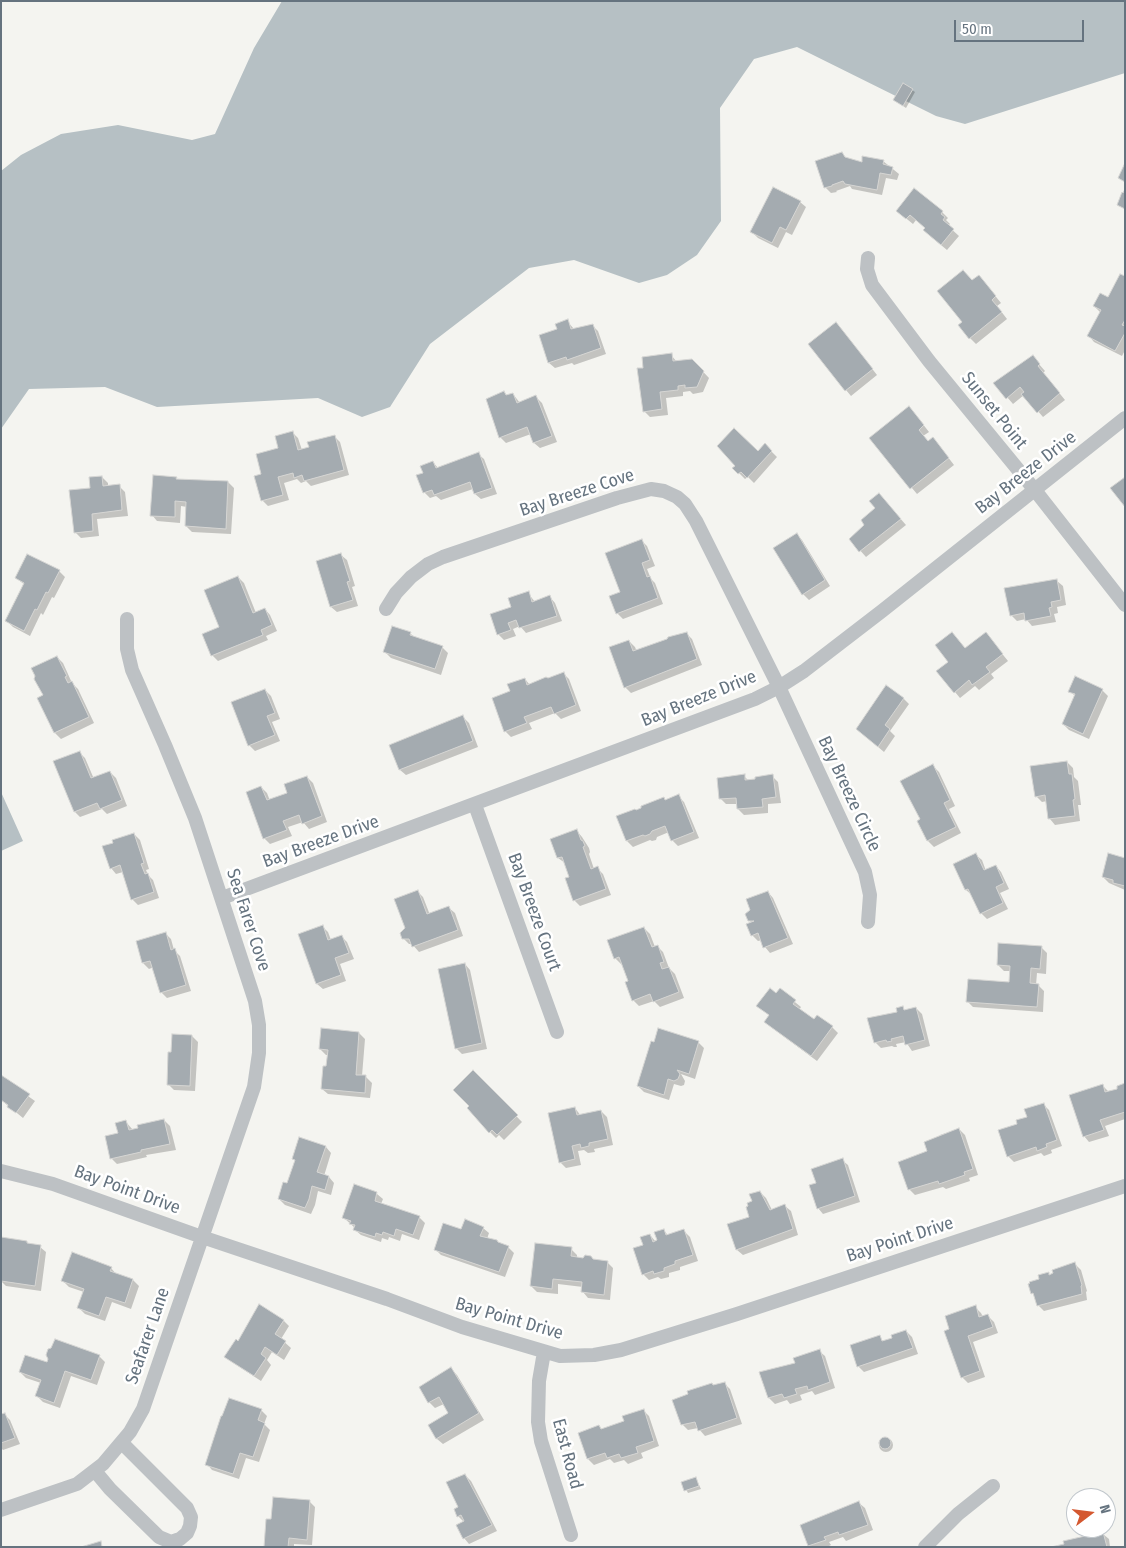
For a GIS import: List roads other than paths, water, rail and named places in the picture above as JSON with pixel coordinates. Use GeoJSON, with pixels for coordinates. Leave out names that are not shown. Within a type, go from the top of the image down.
{"type":"FeatureCollection","features":[{"type":"Feature","properties":{"kind":"street","name":"Sunset Point"},"geometry":{"type":"LineString","coordinates":[[868,258],[866,269],[872,284],[929,361],[1034,489],[1125,606]]}},
{"type":"Feature","properties":{"kind":"street","name":"Bay Breeze Drive"},"geometry":{"type":"LineString","coordinates":[[222,898],[755,699],[779,687],[804,671],[875,617],[1125,418]]}},
{"type":"Feature","properties":{"kind":"street","name":"Bay Breeze Cove"},"geometry":{"type":"LineString","coordinates":[[386,609],[396,593],[410,577],[428,564],[616,498],[650,489],[677,497],[685,504],[696,521],[779,687]]}},
{"type":"Feature","properties":{"kind":"street","name":"Sea Farer Cove"},"geometry":{"type":"LineString","coordinates":[[127,619],[127,649],[132,670],[195,818],[255,1001],[259,1025],[259,1054],[254,1086],[202,1237]]}},
{"type":"Feature","properties":{"kind":"street","name":"Bay Breeze Circle"},"geometry":{"type":"LineString","coordinates":[[779,687],[865,872],[870,895],[868,922]]}},
{"type":"Feature","properties":{"kind":"street","name":"Bay Breeze Court"},"geometry":{"type":"LineString","coordinates":[[475,805],[557,1032]]}},
{"type":"Feature","properties":{"kind":"street","name":"Bay Point Drive"},"geometry":{"type":"LineString","coordinates":[[1,1171],[53,1184],[202,1237],[386,1298],[462,1327],[560,1356],[594,1355],[621,1350],[737,1314],[1125,1186]]}},
{"type":"Feature","properties":{"kind":"street","name":"Seafarer Lane"},"geometry":{"type":"LineString","coordinates":[[1,1510],[77,1484],[94,1471],[122,1443],[143,1409],[202,1237]]}},
{"type":"Feature","properties":{"kind":"street","name":"East Road"},"geometry":{"type":"LineString","coordinates":[[544,1352],[539,1381],[538,1422],[541,1441],[571,1535]]}},
{"type":"Feature","properties":{"kind":"street"},"geometry":{"type":"LineString","coordinates":[[94,1471],[159,1537],[171,1542],[180,1539],[190,1526],[191,1517],[188,1508],[122,1443]]}},
{"type":"Feature","properties":{"kind":"street"},"geometry":{"type":"LineString","coordinates":[[924,1547],[958,1514],[993,1486]]}}]}
